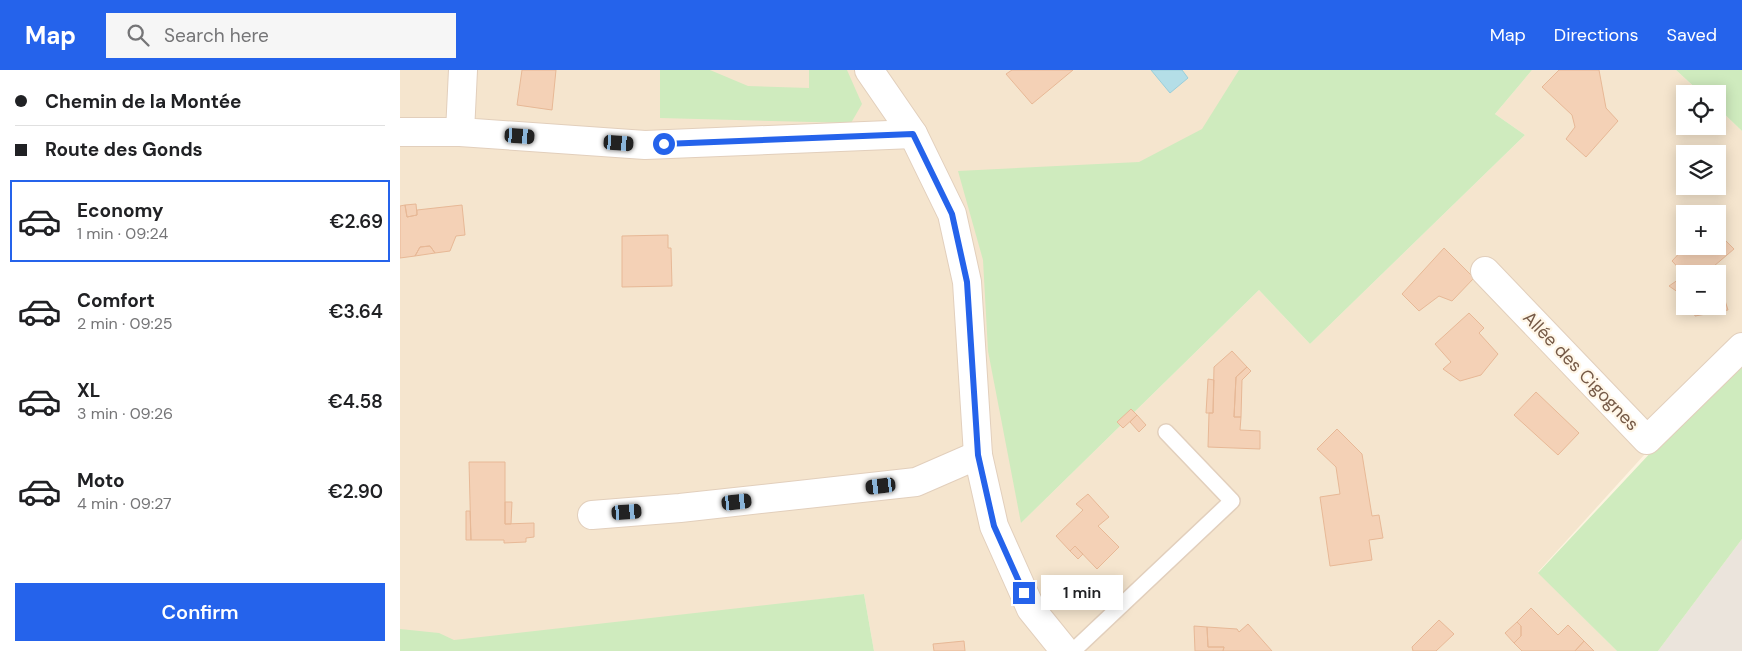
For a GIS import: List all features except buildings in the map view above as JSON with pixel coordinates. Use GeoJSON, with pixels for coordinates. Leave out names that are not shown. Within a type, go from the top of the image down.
{"type":"FeatureCollection","features":[{"type":"Feature","properties":{"kind":"street"},"geometry":{"type":"LineString","coordinates":[[460,132],[463,70]]}},
{"type":"Feature","properties":{"kind":"street"},"geometry":{"type":"LineString","coordinates":[[869,70],[913,134],[952,214],[967,282],[978,455],[994,526],[1031,609],[1064,651]]}},
{"type":"Feature","properties":{"kind":"street"},"geometry":{"type":"LineString","coordinates":[[400,132],[460,132],[644,144],[913,134]]}},
{"type":"Feature","properties":{"kind":"street","name":"Allée des Cigognes"},"geometry":{"type":"LineString","coordinates":[[1485,271],[1647,440],[1742,347]]}},
{"type":"Feature","properties":{"kind":"street"},"geometry":{"type":"LineString","coordinates":[[592,515],[690,507],[916,482],[978,455]]}},
{"type":"Feature","properties":{"kind":"lane"},"geometry":{"type":"LineString","coordinates":[[1073,651],[1232,501],[1166,432]]}},
{"type":"Feature","properties":{"kind":"shaded area"},"geometry":{"type":"Polygon","coordinates":[[[400,70],[1272,70],[1021,523],[1259,290],[1310,344],[1525,135],[1495,114],[1532,70],[1676,70],[1692,85],[1676,85],[1676,135],[1726,135],[1726,116],[1742,131],[1742,347],[1538,572],[1617,651],[874,651],[864,594],[400,651],[400,70]]]}},
{"type":"Feature","properties":{"kind":"shaded area"},"geometry":{"type":"Polygon","coordinates":[[[1742,539],[1742,651],[1658,651],[1742,539]]]}},
{"type":"Feature","properties":{"kind":"green space"},"geometry":{"type":"Polygon","coordinates":[[[660,70],[710,70],[748,86],[809,88],[809,70],[847,70],[862,104],[851,123],[660,118],[660,70]]]}},
{"type":"Feature","properties":{"kind":"green space"},"geometry":{"type":"Polygon","coordinates":[[[1239,70],[1532,70],[1495,114],[1525,135],[1310,344],[1259,290],[1021,523],[988,351],[983,260],[958,171],[1139,162],[1202,129],[1239,70]]]}},
{"type":"Feature","properties":{"kind":"green space"},"geometry":{"type":"Polygon","coordinates":[[[1676,70],[1742,70],[1742,131],[1726,116],[1726,85],[1692,85],[1676,70]]]}},
{"type":"Feature","properties":{"kind":"green space"},"geometry":{"type":"Polygon","coordinates":[[[1742,355],[1742,539],[1658,651],[1617,651],[1538,573],[1742,355]]]}},
{"type":"Feature","properties":{"kind":"green space"},"geometry":{"type":"Polygon","coordinates":[[[864,594],[874,651],[400,651],[400,629],[439,633],[454,640],[864,594]]]}},
{"type":"Feature","properties":{"kind":"water"},"geometry":{"type":"Polygon","coordinates":[[[1151,70],[1182,70],[1188,78],[1170,93],[1151,70]]]}},
{"type":"Feature","properties":{"kind":"route"},"geometry":{"type":"LineString","coordinates":[[664,144],[913,134],[952,214],[967,282],[978,455],[994,526],[1024,593]]}}]}
